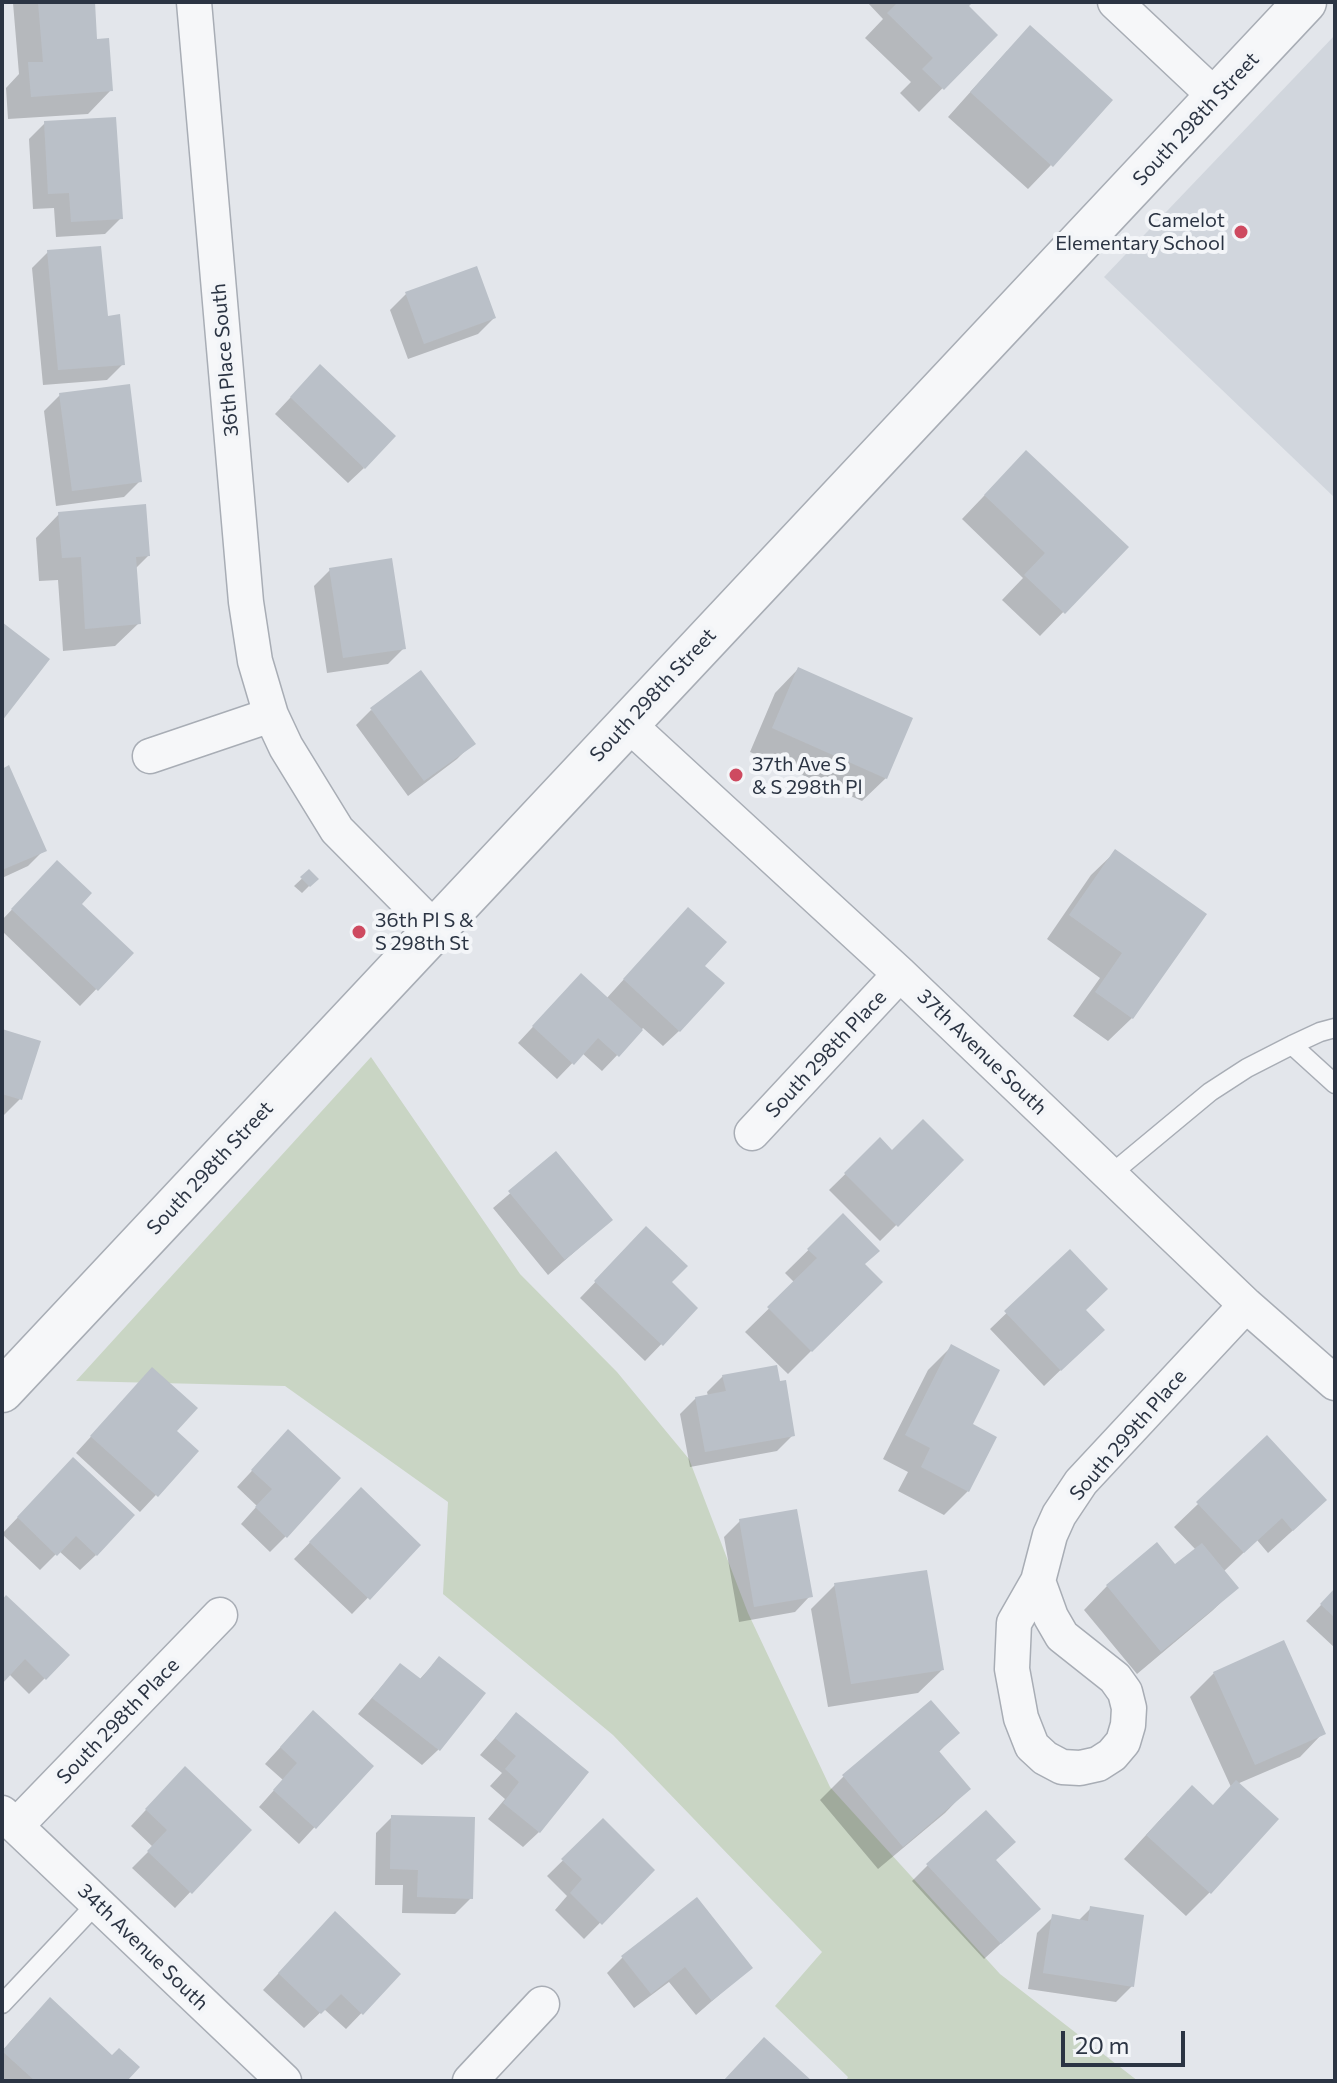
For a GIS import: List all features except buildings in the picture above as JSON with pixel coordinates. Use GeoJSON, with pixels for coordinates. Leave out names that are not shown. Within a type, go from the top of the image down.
{"type":"FeatureCollection","features":[{"type":"Feature","properties":{"kind":"street","name":"36th Place South"},"geometry":{"type":"LineString","coordinates":[[194,2],[246,602],[255,661],[271,715],[286,747],[337,830],[434,928]]}},
{"type":"Feature","properties":{"kind":"street"},"geometry":{"type":"LineString","coordinates":[[1115,2],[1216,97]]}},
{"type":"Feature","properties":{"kind":"street","name":"South 298th Street"},"geometry":{"type":"LineString","coordinates":[[2,1391],[1305,2]]}},
{"type":"Feature","properties":{"kind":"street"},"geometry":{"type":"LineString","coordinates":[[150,756],[271,715]]}},
{"type":"Feature","properties":{"kind":"street","name":"37th Avenue South"},"geometry":{"type":"LineString","coordinates":[[627,723],[900,974],[1246,1305],[1335,1383]]}},
{"type":"Feature","properties":{"kind":"street","name":"South 298th Place"},"geometry":{"type":"LineString","coordinates":[[752,1133],[900,974]]}},
{"type":"Feature","properties":{"kind":"street","name":"South 299th Place"},"geometry":{"type":"LineString","coordinates":[[1038,1581],[1051,1617],[1062,1636],[1115,1678],[1125,1692],[1129,1708],[1123,1742],[1112,1755],[1098,1764],[1080,1768],[1062,1767],[1032,1746],[1021,1718],[1012,1669],[1014,1623],[1038,1581],[1050,1535],[1059,1515],[1081,1482],[1246,1305]]}},
{"type":"Feature","properties":{"kind":"street","name":"South 298th Place"},"geometry":{"type":"LineString","coordinates":[[9,1819],[220,1615]]}},
{"type":"Feature","properties":{"kind":"street","name":"34th Avenue South"},"geometry":{"type":"LineString","coordinates":[[9,1819],[284,2081]]}},
{"type":"Feature","properties":{"kind":"street"},"geometry":{"type":"LineString","coordinates":[[470,2081],[542,2004]]}},
{"type":"Feature","properties":{"kind":"lane"},"geometry":{"type":"LineString","coordinates":[[1110,1175],[1210,1092],[1247,1068],[1320,1032],[1335,1028]]}},
{"type":"Feature","properties":{"kind":"lane"},"geometry":{"type":"LineString","coordinates":[[1292,1045],[1335,1084]]}},
{"type":"Feature","properties":{"kind":"lane"},"geometry":{"type":"LineString","coordinates":[[2,2004],[97,1903]]}},
{"type":"Feature","properties":{"kind":"shaded area","name":"Camelot Elementary School"},"geometry":{"type":"Polygon","coordinates":[[[1335,35],[1335,498],[1104,277],[1335,35]]]}},
{"type":"Feature","properties":{"kind":"green space"},"geometry":{"type":"Polygon","coordinates":[[[371,1057],[520,1274],[617,1372],[689,1459],[748,1613],[830,1787],[1000,1974],[1138,2081],[846,2081],[848,2077],[775,2006],[822,1952],[613,1735],[443,1594],[448,1502],[285,1386],[76,1381],[371,1057]]]}},
{"type":"Feature","properties":{"kind":"place","name":"Camelot Elementary School"},"geometry":{"type":"Point","coordinates":[1241,232]}},
{"type":"Feature","properties":{"kind":"place","name":"37th Ave S & S 298th Pl"},"geometry":{"type":"Point","coordinates":[736,775]}},
{"type":"Feature","properties":{"kind":"place","name":"36th Pl S & S 298th St"},"geometry":{"type":"Point","coordinates":[359,932]}}]}
